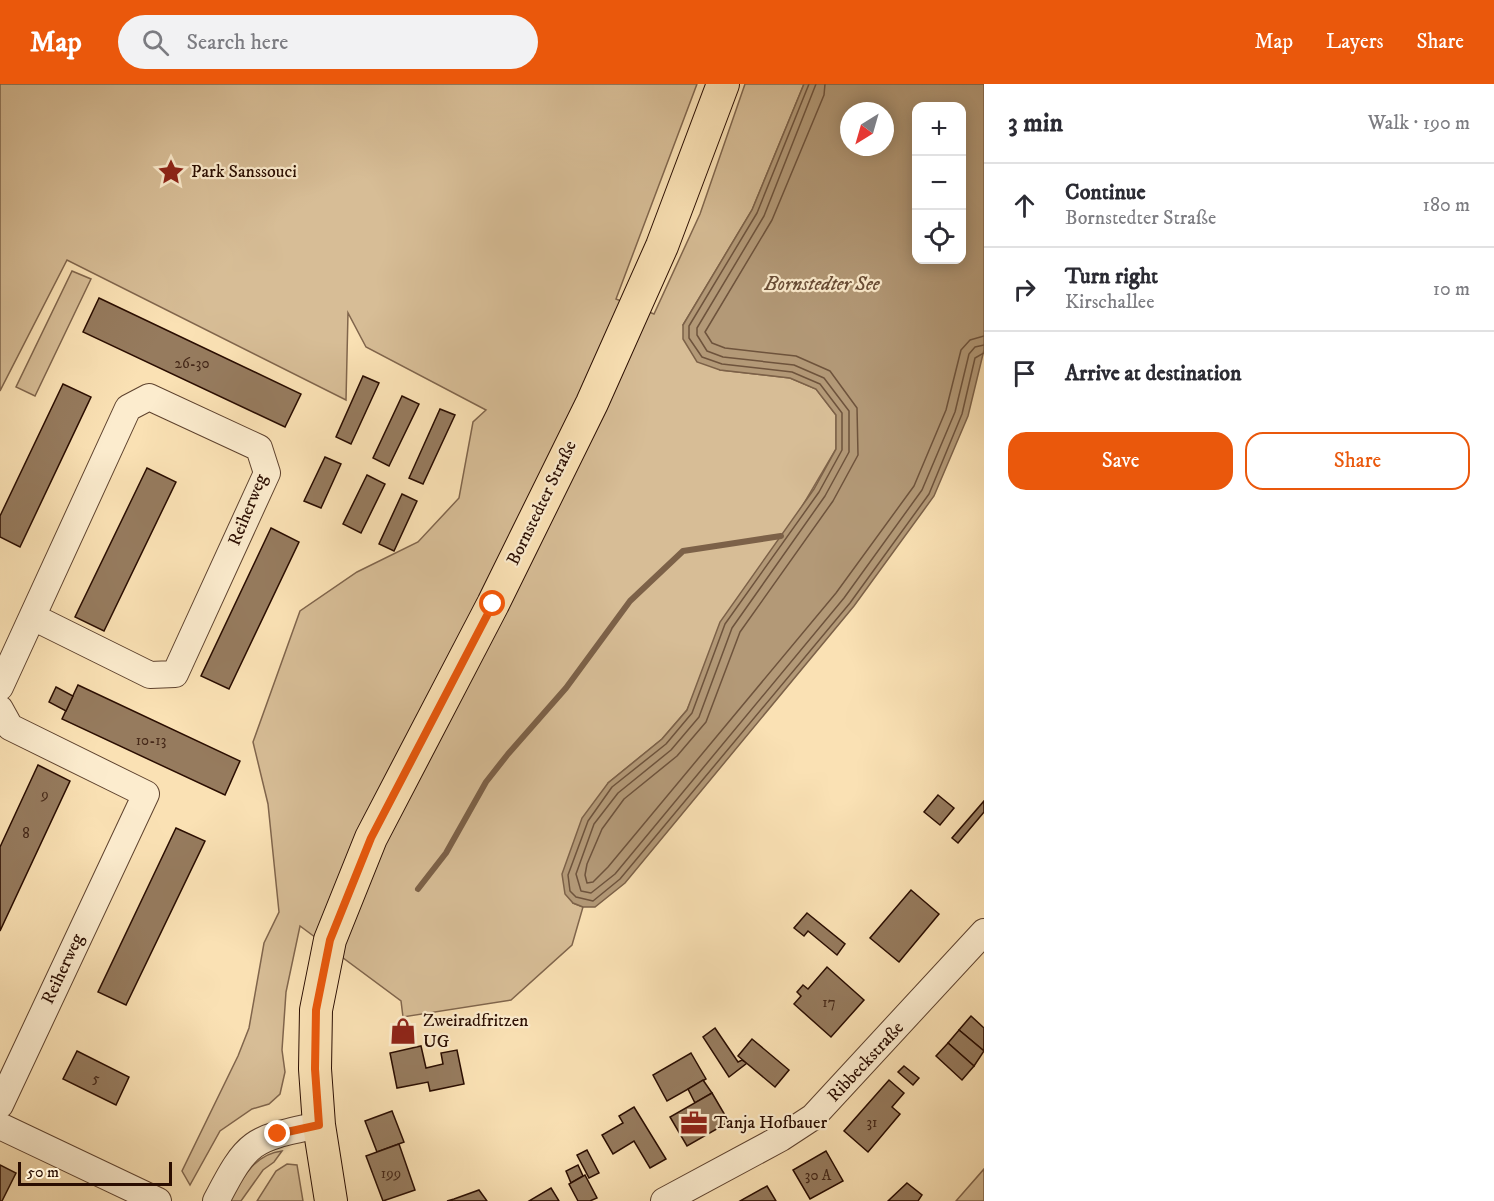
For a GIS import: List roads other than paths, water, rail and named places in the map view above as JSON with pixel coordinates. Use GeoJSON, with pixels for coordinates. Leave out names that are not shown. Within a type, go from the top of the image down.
{"type":"FeatureCollection","features":[{"type":"Feature","properties":{"kind":"main road","name":"Bornstedter Straße"},"geometry":{"type":"LineString","coordinates":[[331,1201],[319,1125],[315,1069],[316,1010],[330,940],[352,880],[371,838],[493,604],[592,404],[662,246],[723,84]]}},
{"type":"Feature","properties":{"kind":"street","name":"Reiherweg"},"geometry":{"type":"LineString","coordinates":[[0,687],[128,408],[149,397],[260,448],[267,473],[175,674],[150,675],[33,617]]}},
{"type":"Feature","properties":{"kind":"street","name":"Reiherweg"},"geometry":{"type":"LineString","coordinates":[[0,709],[10,727],[20,733],[146,794],[0,1105]]}},
{"type":"Feature","properties":{"kind":"street","name":"Ribbeckstraße"},"geometry":{"type":"LineString","coordinates":[[664,1201],[781,1138],[813,1117],[984,932]]}},
{"type":"Feature","properties":{"kind":"street"},"geometry":{"type":"LineString","coordinates":[[216,1201],[241,1158],[251,1146],[263,1138],[319,1125]]}},
{"type":"Feature","properties":{"kind":"street"},"geometry":{"type":"LineString","coordinates":[[0,1126],[158,1201]]}},
{"type":"Feature","properties":{"kind":"water","name":"Bornstedter See"},"geometry":{"type":"Polygon","coordinates":[[[804,84],[984,84],[984,350],[968,416],[934,496],[854,606],[625,883],[595,907],[583,907],[573,903],[565,894],[562,874],[582,818],[608,783],[662,739],[687,710],[720,622],[814,489],[836,449],[836,415],[816,389],[790,378],[720,370],[697,362],[683,339],[683,325],[752,210],[804,84]]]}},
{"type":"Feature","properties":{"kind":"waterway"},"geometry":{"type":"LineString","coordinates":[[418,889],[446,853],[486,782],[566,688],[630,601],[683,551],[781,536]]}},
{"type":"Feature","properties":{"kind":"place","name":"Park Sanssouci"},"geometry":{"type":"Point","coordinates":[171,172]}},
{"type":"Feature","properties":{"kind":"place","name":"Zweiradfritzen UG"},"geometry":{"type":"Point","coordinates":[403,1031]}},
{"type":"Feature","properties":{"kind":"place","name":"Tanja Hofbauer"},"geometry":{"type":"Point","coordinates":[694,1123]}}]}
